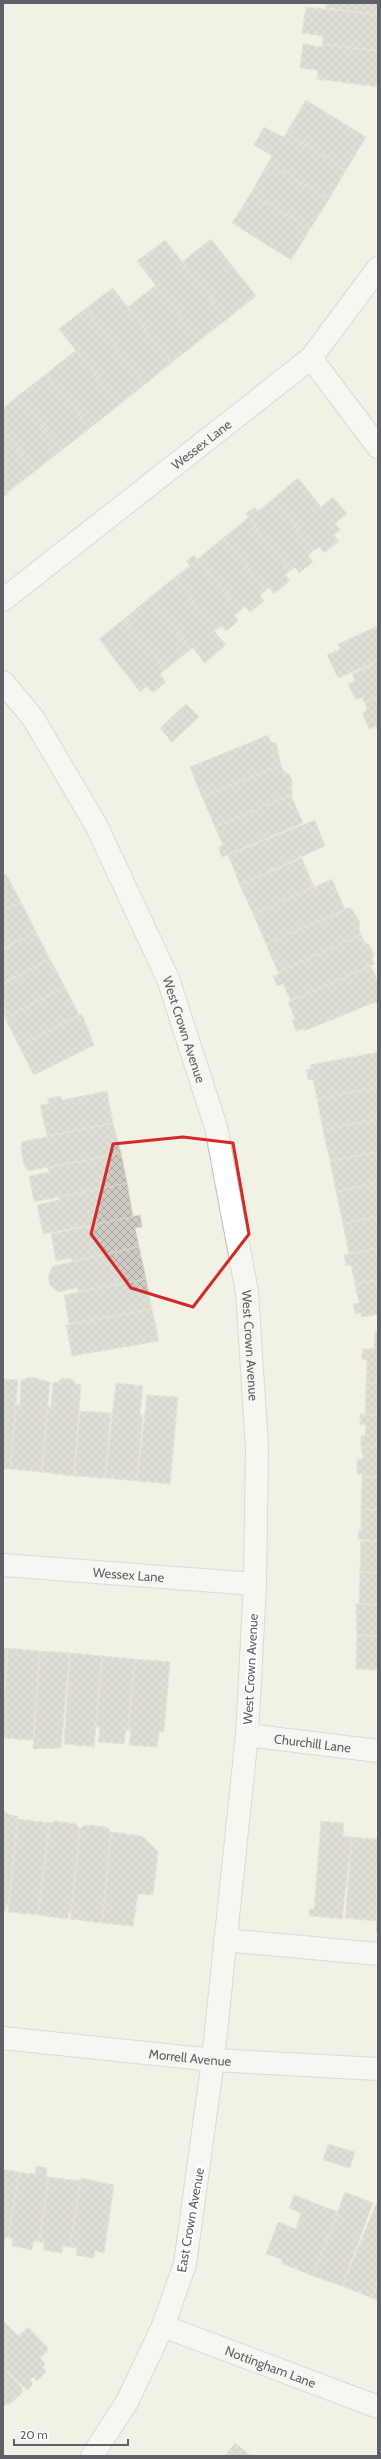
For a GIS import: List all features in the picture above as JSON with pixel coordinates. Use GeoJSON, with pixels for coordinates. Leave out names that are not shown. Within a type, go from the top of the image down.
{"type":"FeatureCollection","features":[{"type":"Feature","properties":{"kind":"street","name":"Wessex Lane"},"geometry":{"type":"LineString","coordinates":[[3,600],[311,358],[378,268]]}},
{"type":"Feature","properties":{"kind":"street"},"geometry":{"type":"LineString","coordinates":[[311,358],[378,447]]}},
{"type":"Feature","properties":{"kind":"street","name":"West Crown Avenue"},"geometry":{"type":"LineString","coordinates":[[3,682],[33,718],[96,825],[168,979],[216,1126],[247,1292],[257,1447],[255,1584],[247,1735],[213,2060]]}},
{"type":"Feature","properties":{"kind":"street","name":"Wessex Lane"},"geometry":{"type":"LineString","coordinates":[[3,1565],[255,1584]]}},
{"type":"Feature","properties":{"kind":"street","name":"Churchill Lane"},"geometry":{"type":"LineString","coordinates":[[247,1735],[378,1751]]}},
{"type":"Feature","properties":{"kind":"street"},"geometry":{"type":"LineString","coordinates":[[225,1940],[378,1954]]}},
{"type":"Feature","properties":{"kind":"street","name":"Morrell Avenue"},"geometry":{"type":"LineString","coordinates":[[3,2038],[213,2060],[378,2068]]}},
{"type":"Feature","properties":{"kind":"street","name":"East Crown Avenue"},"geometry":{"type":"LineString","coordinates":[[92,2456],[127,2402],[163,2326],[185,2264],[213,2060]]}},
{"type":"Feature","properties":{"kind":"street","name":"Nottingham Lane"},"geometry":{"type":"LineString","coordinates":[[163,2326],[378,2406]]}},
{"type":"Feature","properties":{"kind":"highlighted area"},"geometry":{"type":"Polygon","coordinates":[[[183,1137],[233,1143],[249,1234],[193,1307],[131,1288],[91,1234],[113,1144],[183,1137]]]}},
{"type":"Feature","properties":{"kind":"building"},"geometry":{"type":"Polygon","coordinates":[[[326,3],[378,3],[378,15],[326,8],[326,3]]]}},
{"type":"Feature","properties":{"kind":"building"},"geometry":{"type":"Polygon","coordinates":[[[306,7],[378,15],[378,51],[322,44],[323,36],[302,33],[306,7]]]}},
{"type":"Feature","properties":{"kind":"building"},"geometry":{"type":"Polygon","coordinates":[[[303,44],[322,47],[322,44],[378,51],[378,87],[317,79],[318,70],[300,68],[303,44]]]}},
{"type":"Feature","properties":{"kind":"building"},"geometry":{"type":"Polygon","coordinates":[[[306,100],[366,137],[346,170],[286,133],[306,100]]]}},
{"type":"Feature","properties":{"kind":"building"},"geometry":{"type":"Polygon","coordinates":[[[264,127],[283,137],[286,133],[346,170],[329,199],[268,163],[272,156],[254,145],[264,127]]]}},
{"type":"Feature","properties":{"kind":"building"},"geometry":{"type":"Polygon","coordinates":[[[268,163],[329,199],[310,229],[251,193],[268,163]]]}},
{"type":"Feature","properties":{"kind":"building"},"geometry":{"type":"Polygon","coordinates":[[[251,193],[310,229],[291,260],[232,223],[251,193]]]}},
{"type":"Feature","properties":{"kind":"building"},"geometry":{"type":"Polygon","coordinates":[[[211,239],[256,296],[227,319],[182,262],[211,239]]]}},
{"type":"Feature","properties":{"kind":"building"},"geometry":{"type":"Polygon","coordinates":[[[165,240],[227,319],[199,341],[137,261],[165,240]]]}},
{"type":"Feature","properties":{"kind":"building"},"geometry":{"type":"Polygon","coordinates":[[[156,285],[199,341],[171,363],[128,307],[156,285]]]}},
{"type":"Feature","properties":{"kind":"building"},"geometry":{"type":"Polygon","coordinates":[[[113,288],[171,363],[144,385],[86,308],[113,288]]]}},
{"type":"Feature","properties":{"kind":"building"},"geometry":{"type":"Polygon","coordinates":[[[86,308],[144,385],[119,405],[59,329],[86,308]]]}},
{"type":"Feature","properties":{"kind":"building"},"geometry":{"type":"Polygon","coordinates":[[[76,350],[119,405],[90,428],[46,374],[76,350]]]}},
{"type":"Feature","properties":{"kind":"building"},"geometry":{"type":"Polygon","coordinates":[[[46,374],[90,428],[62,450],[18,396],[46,374]]]}},
{"type":"Feature","properties":{"kind":"building"},"geometry":{"type":"Polygon","coordinates":[[[18,396],[62,450],[35,471],[3,431],[3,408],[18,396]]]}},
{"type":"Feature","properties":{"kind":"building"},"geometry":{"type":"Polygon","coordinates":[[[3,431],[35,471],[7,493],[3,488],[3,431]]]}},
{"type":"Feature","properties":{"kind":"building"},"geometry":{"type":"Polygon","coordinates":[[[298,478],[321,507],[333,497],[347,514],[335,523],[340,530],[334,535],[339,541],[324,553],[319,547],[314,550],[273,499],[298,478]]]}},
{"type":"Feature","properties":{"kind":"building"},"geometry":{"type":"Polygon","coordinates":[[[3,488],[8,494],[3,497],[3,488]]]}},
{"type":"Feature","properties":{"kind":"building"},"geometry":{"type":"Polygon","coordinates":[[[273,499],[314,550],[308,556],[313,562],[299,573],[295,567],[290,571],[248,518],[246,513],[255,507],[258,511],[273,499]]]}},
{"type":"Feature","properties":{"kind":"building"},"geometry":{"type":"Polygon","coordinates":[[[248,518],[290,571],[285,575],[290,581],[274,594],[269,587],[266,590],[223,538],[248,518]]]}},
{"type":"Feature","properties":{"kind":"building"},"geometry":{"type":"Polygon","coordinates":[[[223,538],[266,590],[260,595],[264,601],[250,612],[245,606],[240,611],[198,559],[223,538]]]}},
{"type":"Feature","properties":{"kind":"building"},"geometry":{"type":"Polygon","coordinates":[[[194,555],[240,611],[234,615],[238,621],[226,631],[222,626],[216,630],[174,578],[190,566],[186,561],[194,555]]]}},
{"type":"Feature","properties":{"kind":"building"},"geometry":{"type":"Polygon","coordinates":[[[174,578],[216,630],[214,631],[226,645],[205,663],[193,648],[191,649],[149,598],[174,578]]]}},
{"type":"Feature","properties":{"kind":"building"},"geometry":{"type":"Polygon","coordinates":[[[149,598],[191,649],[165,670],[124,619],[149,598]]]}},
{"type":"Feature","properties":{"kind":"building"},"geometry":{"type":"Polygon","coordinates":[[[124,619],[165,670],[160,674],[166,682],[153,693],[147,686],[140,692],[99,639],[124,619]]]}},
{"type":"Feature","properties":{"kind":"building"},"geometry":{"type":"Polygon","coordinates":[[[378,626],[378,661],[338,678],[327,655],[340,649],[338,644],[378,626]]]}},
{"type":"Feature","properties":{"kind":"building"},"geometry":{"type":"Polygon","coordinates":[[[378,661],[378,696],[365,703],[362,697],[356,700],[348,684],[355,681],[352,674],[378,661]]]}},
{"type":"Feature","properties":{"kind":"building"},"geometry":{"type":"Polygon","coordinates":[[[378,696],[378,732],[375,726],[369,729],[362,713],[367,710],[365,703],[378,696]]]}},
{"type":"Feature","properties":{"kind":"building"},"geometry":{"type":"Polygon","coordinates":[[[186,704],[199,717],[172,742],[160,728],[186,704]]]}},
{"type":"Feature","properties":{"kind":"building"},"geometry":{"type":"Polygon","coordinates":[[[268,735],[271,742],[276,743],[281,765],[202,797],[190,767],[268,735]]]}},
{"type":"Feature","properties":{"kind":"building"},"geometry":{"type":"Polygon","coordinates":[[[281,765],[284,772],[289,774],[293,783],[291,788],[293,794],[215,827],[202,797],[281,765]]]}},
{"type":"Feature","properties":{"kind":"building"},"geometry":{"type":"Polygon","coordinates":[[[291,795],[303,823],[222,857],[218,847],[223,845],[215,827],[291,795]]]}},
{"type":"Feature","properties":{"kind":"building"},"geometry":{"type":"Polygon","coordinates":[[[315,820],[325,846],[240,885],[228,855],[315,820]]]}},
{"type":"Feature","properties":{"kind":"building"},"geometry":{"type":"Polygon","coordinates":[[[302,858],[314,887],[253,914],[240,885],[302,858]]]}},
{"type":"Feature","properties":{"kind":"building"},"geometry":{"type":"Polygon","coordinates":[[[6,874],[21,902],[3,911],[3,876],[6,874]]]}},
{"type":"Feature","properties":{"kind":"building"},"geometry":{"type":"Polygon","coordinates":[[[332,879],[345,910],[266,944],[253,914],[332,879]]]}},
{"type":"Feature","properties":{"kind":"building"},"geometry":{"type":"Polygon","coordinates":[[[21,902],[36,932],[3,948],[3,911],[21,902]]]}},
{"type":"Feature","properties":{"kind":"building"},"geometry":{"type":"Polygon","coordinates":[[[350,907],[360,922],[359,929],[361,935],[278,972],[266,944],[350,907]]]}},
{"type":"Feature","properties":{"kind":"building"},"geometry":{"type":"Polygon","coordinates":[[[36,932],[50,959],[3,983],[3,949],[36,932]]]}},
{"type":"Feature","properties":{"kind":"building"},"geometry":{"type":"Polygon","coordinates":[[[361,935],[365,943],[369,944],[374,954],[372,958],[374,964],[291,1001],[283,984],[277,986],[273,976],[279,974],[278,972],[361,935]]]}},
{"type":"Feature","properties":{"kind":"building"},"geometry":{"type":"Polygon","coordinates":[[[50,959],[65,987],[5,1018],[3,984],[50,959]]]}},
{"type":"Feature","properties":{"kind":"building"},"geometry":{"type":"Polygon","coordinates":[[[371,966],[378,982],[378,1001],[304,1031],[303,1028],[296,1031],[292,1020],[295,1019],[288,1002],[371,966]]]}},
{"type":"Feature","properties":{"kind":"building"},"geometry":{"type":"Polygon","coordinates":[[[65,987],[79,1015],[19,1046],[5,1018],[65,987]]]}},
{"type":"Feature","properties":{"kind":"building"},"geometry":{"type":"Polygon","coordinates":[[[82,1014],[94,1045],[34,1075],[19,1046],[82,1014]]]}},
{"type":"Feature","properties":{"kind":"building"},"geometry":{"type":"Polygon","coordinates":[[[378,1052],[378,1087],[317,1099],[313,1080],[308,1080],[306,1070],[311,1069],[310,1065],[378,1052]]]}},
{"type":"Feature","properties":{"kind":"building"},"geometry":{"type":"Polygon","coordinates":[[[378,1087],[378,1119],[323,1130],[317,1099],[378,1087]]]}},
{"type":"Feature","properties":{"kind":"building"},"geometry":{"type":"Polygon","coordinates":[[[107,1091],[113,1123],[47,1136],[40,1105],[49,1104],[47,1099],[61,1096],[62,1100],[107,1091]]]}},
{"type":"Feature","properties":{"kind":"building"},"geometry":{"type":"Polygon","coordinates":[[[378,1119],[378,1152],[330,1161],[323,1130],[378,1119]]]}},
{"type":"Feature","properties":{"kind":"building"},"geometry":{"type":"Polygon","coordinates":[[[113,1123],[121,1153],[28,1171],[24,1165],[21,1149],[22,1142],[113,1123]]]}},
{"type":"Feature","properties":{"kind":"building"},"geometry":{"type":"Polygon","coordinates":[[[378,1152],[378,1182],[336,1192],[330,1161],[378,1152]]]}},
{"type":"Feature","properties":{"kind":"building"},"geometry":{"type":"Polygon","coordinates":[[[121,1153],[127,1183],[34,1202],[29,1176],[49,1172],[48,1168],[121,1153]]]}},
{"type":"Feature","properties":{"kind":"building"},"geometry":{"type":"Polygon","coordinates":[[[378,1182],[378,1216],[343,1224],[336,1192],[378,1182]]]}},
{"type":"Feature","properties":{"kind":"building"},"geometry":{"type":"Polygon","coordinates":[[[127,1183],[133,1217],[43,1234],[37,1205],[59,1200],[59,1197],[127,1183]]]}},
{"type":"Feature","properties":{"kind":"building"},"geometry":{"type":"Polygon","coordinates":[[[140,1215],[142,1227],[135,1228],[139,1247],[72,1261],[71,1258],[56,1261],[51,1234],[140,1215]]]}},
{"type":"Feature","properties":{"kind":"building"},"geometry":{"type":"Polygon","coordinates":[[[378,1216],[378,1248],[349,1254],[343,1224],[378,1216]]]}},
{"type":"Feature","properties":{"kind":"building"},"geometry":{"type":"Polygon","coordinates":[[[139,1247],[146,1279],[78,1292],[77,1288],[59,1292],[50,1285],[48,1276],[53,1266],[139,1247]]]}},
{"type":"Feature","properties":{"kind":"building"},"geometry":{"type":"Polygon","coordinates":[[[378,1248],[378,1280],[355,1284],[351,1265],[346,1266],[344,1255],[378,1248]]]}},
{"type":"Feature","properties":{"kind":"building"},"geometry":{"type":"Polygon","coordinates":[[[146,1279],[152,1309],[69,1324],[64,1295],[146,1279]]]}},
{"type":"Feature","properties":{"kind":"building"},"geometry":{"type":"Polygon","coordinates":[[[378,1280],[378,1314],[362,1317],[361,1313],[355,1314],[353,1304],[359,1303],[355,1284],[378,1280]]]}},
{"type":"Feature","properties":{"kind":"building"},"geometry":{"type":"Polygon","coordinates":[[[152,1309],[159,1341],[72,1356],[66,1325],[152,1309]]]}},
{"type":"Feature","properties":{"kind":"building"},"geometry":{"type":"Polygon","coordinates":[[[375,1332],[378,1332],[378,1383],[366,1383],[367,1360],[362,1359],[362,1349],[374,1349],[375,1332]]]}},
{"type":"Feature","properties":{"kind":"building"},"geometry":{"type":"Polygon","coordinates":[[[31,1377],[50,1382],[42,1472],[10,1469],[16,1405],[20,1405],[21,1380],[31,1377]]]}},
{"type":"Feature","properties":{"kind":"building"},"geometry":{"type":"Polygon","coordinates":[[[62,1378],[72,1379],[76,1384],[81,1385],[74,1476],[42,1472],[47,1407],[51,1407],[53,1382],[57,1383],[62,1378]]]}},
{"type":"Feature","properties":{"kind":"building"},"geometry":{"type":"Polygon","coordinates":[[[3,1379],[18,1380],[10,1469],[3,1469],[3,1379]]]}},
{"type":"Feature","properties":{"kind":"building"},"geometry":{"type":"Polygon","coordinates":[[[116,1383],[143,1386],[140,1415],[143,1415],[137,1481],[105,1478],[116,1383]]]}},
{"type":"Feature","properties":{"kind":"building"},"geometry":{"type":"Polygon","coordinates":[[[366,1383],[378,1383],[378,1415],[365,1415],[366,1383]]]}},
{"type":"Feature","properties":{"kind":"building"},"geometry":{"type":"Polygon","coordinates":[[[147,1395],[178,1397],[170,1484],[137,1481],[147,1395]]]}},
{"type":"Feature","properties":{"kind":"building"},"geometry":{"type":"Polygon","coordinates":[[[80,1411],[111,1413],[105,1478],[74,1476],[80,1411]]]}},
{"type":"Feature","properties":{"kind":"building"},"geometry":{"type":"Polygon","coordinates":[[[360,1414],[378,1415],[378,1447],[361,1446],[361,1436],[365,1436],[366,1425],[360,1424],[360,1414]]]}},
{"type":"Feature","properties":{"kind":"building"},"geometry":{"type":"Polygon","coordinates":[[[361,1446],[378,1447],[378,1477],[362,1477],[362,1474],[357,1474],[357,1459],[363,1459],[361,1446]]]}},
{"type":"Feature","properties":{"kind":"building"},"geometry":{"type":"Polygon","coordinates":[[[362,1477],[378,1477],[378,1510],[361,1509],[362,1477]]]}},
{"type":"Feature","properties":{"kind":"building"},"geometry":{"type":"Polygon","coordinates":[[[361,1509],[378,1510],[378,1542],[358,1539],[359,1530],[361,1530],[361,1509]]]}},
{"type":"Feature","properties":{"kind":"building"},"geometry":{"type":"Polygon","coordinates":[[[361,1541],[378,1542],[378,1573],[360,1572],[361,1541]]]}},
{"type":"Feature","properties":{"kind":"building"},"geometry":{"type":"Polygon","coordinates":[[[360,1572],[378,1573],[378,1605],[359,1604],[360,1572]]]}},
{"type":"Feature","properties":{"kind":"building"},"geometry":{"type":"Polygon","coordinates":[[[356,1604],[378,1605],[378,1636],[357,1635],[356,1604]]]}},
{"type":"Feature","properties":{"kind":"building"},"geometry":{"type":"Polygon","coordinates":[[[357,1635],[378,1636],[378,1670],[356,1669],[357,1635]]]}},
{"type":"Feature","properties":{"kind":"building"},"geometry":{"type":"Polygon","coordinates":[[[3,1648],[8,1648],[3,1704],[3,1648]]]}},
{"type":"Feature","properties":{"kind":"building"},"geometry":{"type":"Polygon","coordinates":[[[8,1648],[40,1651],[33,1740],[3,1738],[3,1704],[8,1648]]]}},
{"type":"Feature","properties":{"kind":"building"},"geometry":{"type":"Polygon","coordinates":[[[40,1651],[70,1653],[61,1748],[33,1749],[40,1651]]]}},
{"type":"Feature","properties":{"kind":"building"},"geometry":{"type":"Polygon","coordinates":[[[70,1653],[102,1656],[94,1747],[64,1744],[70,1653]]]}},
{"type":"Feature","properties":{"kind":"building"},"geometry":{"type":"Polygon","coordinates":[[[102,1656],[135,1659],[128,1730],[126,1730],[124,1744],[98,1742],[100,1727],[96,1727],[102,1656]]]}},
{"type":"Feature","properties":{"kind":"building"},"geometry":{"type":"Polygon","coordinates":[[[135,1659],[170,1662],[164,1732],[159,1732],[157,1747],[129,1745],[131,1730],[128,1730],[135,1659]]]}},
{"type":"Feature","properties":{"kind":"building"},"geometry":{"type":"Polygon","coordinates":[[[3,1810],[9,1815],[18,1816],[8,1905],[6,1905],[5,1912],[3,1912],[3,1810]]]}},
{"type":"Feature","properties":{"kind":"building"},"geometry":{"type":"Polygon","coordinates":[[[18,1819],[50,1823],[38,1915],[8,1912],[18,1819]]]}},
{"type":"Feature","properties":{"kind":"building"},"geometry":{"type":"Polygon","coordinates":[[[54,1821],[76,1824],[80,1829],[71,1913],[69,1913],[68,1919],[38,1915],[49,1825],[54,1821]]]}},
{"type":"Feature","properties":{"kind":"building"},"geometry":{"type":"Polygon","coordinates":[[[321,1821],[344,1823],[343,1836],[352,1837],[342,1919],[309,1916],[309,1909],[314,1909],[321,1821]]]}},
{"type":"Feature","properties":{"kind":"building"},"geometry":{"type":"Polygon","coordinates":[[[85,1825],[107,1827],[111,1832],[102,1923],[70,1919],[80,1829],[85,1825]]]}},
{"type":"Feature","properties":{"kind":"building"},"geometry":{"type":"Polygon","coordinates":[[[111,1832],[142,1836],[158,1852],[153,1895],[138,1894],[133,1926],[102,1923],[111,1832]]]}},
{"type":"Feature","properties":{"kind":"building"},"geometry":{"type":"Polygon","coordinates":[[[352,1837],[378,1839],[376,1921],[345,1918],[352,1837]]]}},
{"type":"Feature","properties":{"kind":"building"},"geometry":{"type":"Polygon","coordinates":[[[378,1905],[378,1932],[376,1932],[378,1905]]]}},
{"type":"Feature","properties":{"kind":"building"},"geometry":{"type":"Polygon","coordinates":[[[328,2144],[355,2152],[350,2168],[323,2160],[328,2144]]]}},
{"type":"Feature","properties":{"kind":"building"},"geometry":{"type":"Polygon","coordinates":[[[36,2166],[47,2168],[46,2176],[49,2177],[39,2242],[34,2241],[32,2250],[12,2246],[13,2238],[8,2238],[19,2172],[35,2174],[36,2166]]]}},
{"type":"Feature","properties":{"kind":"building"},"geometry":{"type":"Polygon","coordinates":[[[3,2169],[19,2172],[8,2238],[5,2237],[3,2251],[3,2169]]]}},
{"type":"Feature","properties":{"kind":"building"},"geometry":{"type":"Polygon","coordinates":[[[49,2177],[81,2181],[70,2247],[63,2246],[62,2253],[44,2250],[44,2243],[39,2242],[49,2177]]]}},
{"type":"Feature","properties":{"kind":"building"},"geometry":{"type":"Polygon","coordinates":[[[81,2178],[114,2185],[104,2253],[95,2251],[94,2258],[76,2255],[77,2248],[70,2247],[81,2178]]]}},
{"type":"Feature","properties":{"kind":"building"},"geometry":{"type":"Polygon","coordinates":[[[345,2192],[373,2203],[342,2286],[313,2276],[345,2192]]]}},
{"type":"Feature","properties":{"kind":"building"},"geometry":{"type":"Polygon","coordinates":[[[294,2195],[338,2212],[313,2276],[281,2263],[283,2260],[266,2254],[278,2222],[296,2229],[301,2213],[289,2208],[294,2195]]]}},
{"type":"Feature","properties":{"kind":"building"},"geometry":{"type":"Polygon","coordinates":[[[376,2204],[378,2205],[378,2280],[372,2298],[342,2286],[376,2204]]]}},
{"type":"Feature","properties":{"kind":"building"},"geometry":{"type":"Polygon","coordinates":[[[378,2281],[378,2300],[372,2298],[378,2281]]]}},
{"type":"Feature","properties":{"kind":"building"},"geometry":{"type":"Polygon","coordinates":[[[3,2321],[18,2336],[28,2327],[49,2349],[40,2358],[45,2364],[43,2367],[46,2371],[37,2381],[33,2377],[30,2380],[33,2384],[27,2390],[3,2368],[3,2321]]]}},
{"type":"Feature","properties":{"kind":"building"},"geometry":{"type":"Polygon","coordinates":[[[3,2368],[22,2388],[23,2392],[9,2405],[6,2404],[3,2407],[3,2368]]]}},
{"type":"Feature","properties":{"kind":"building"},"geometry":{"type":"Polygon","coordinates":[[[235,2443],[251,2456],[225,2456],[235,2443]]]}}]}
